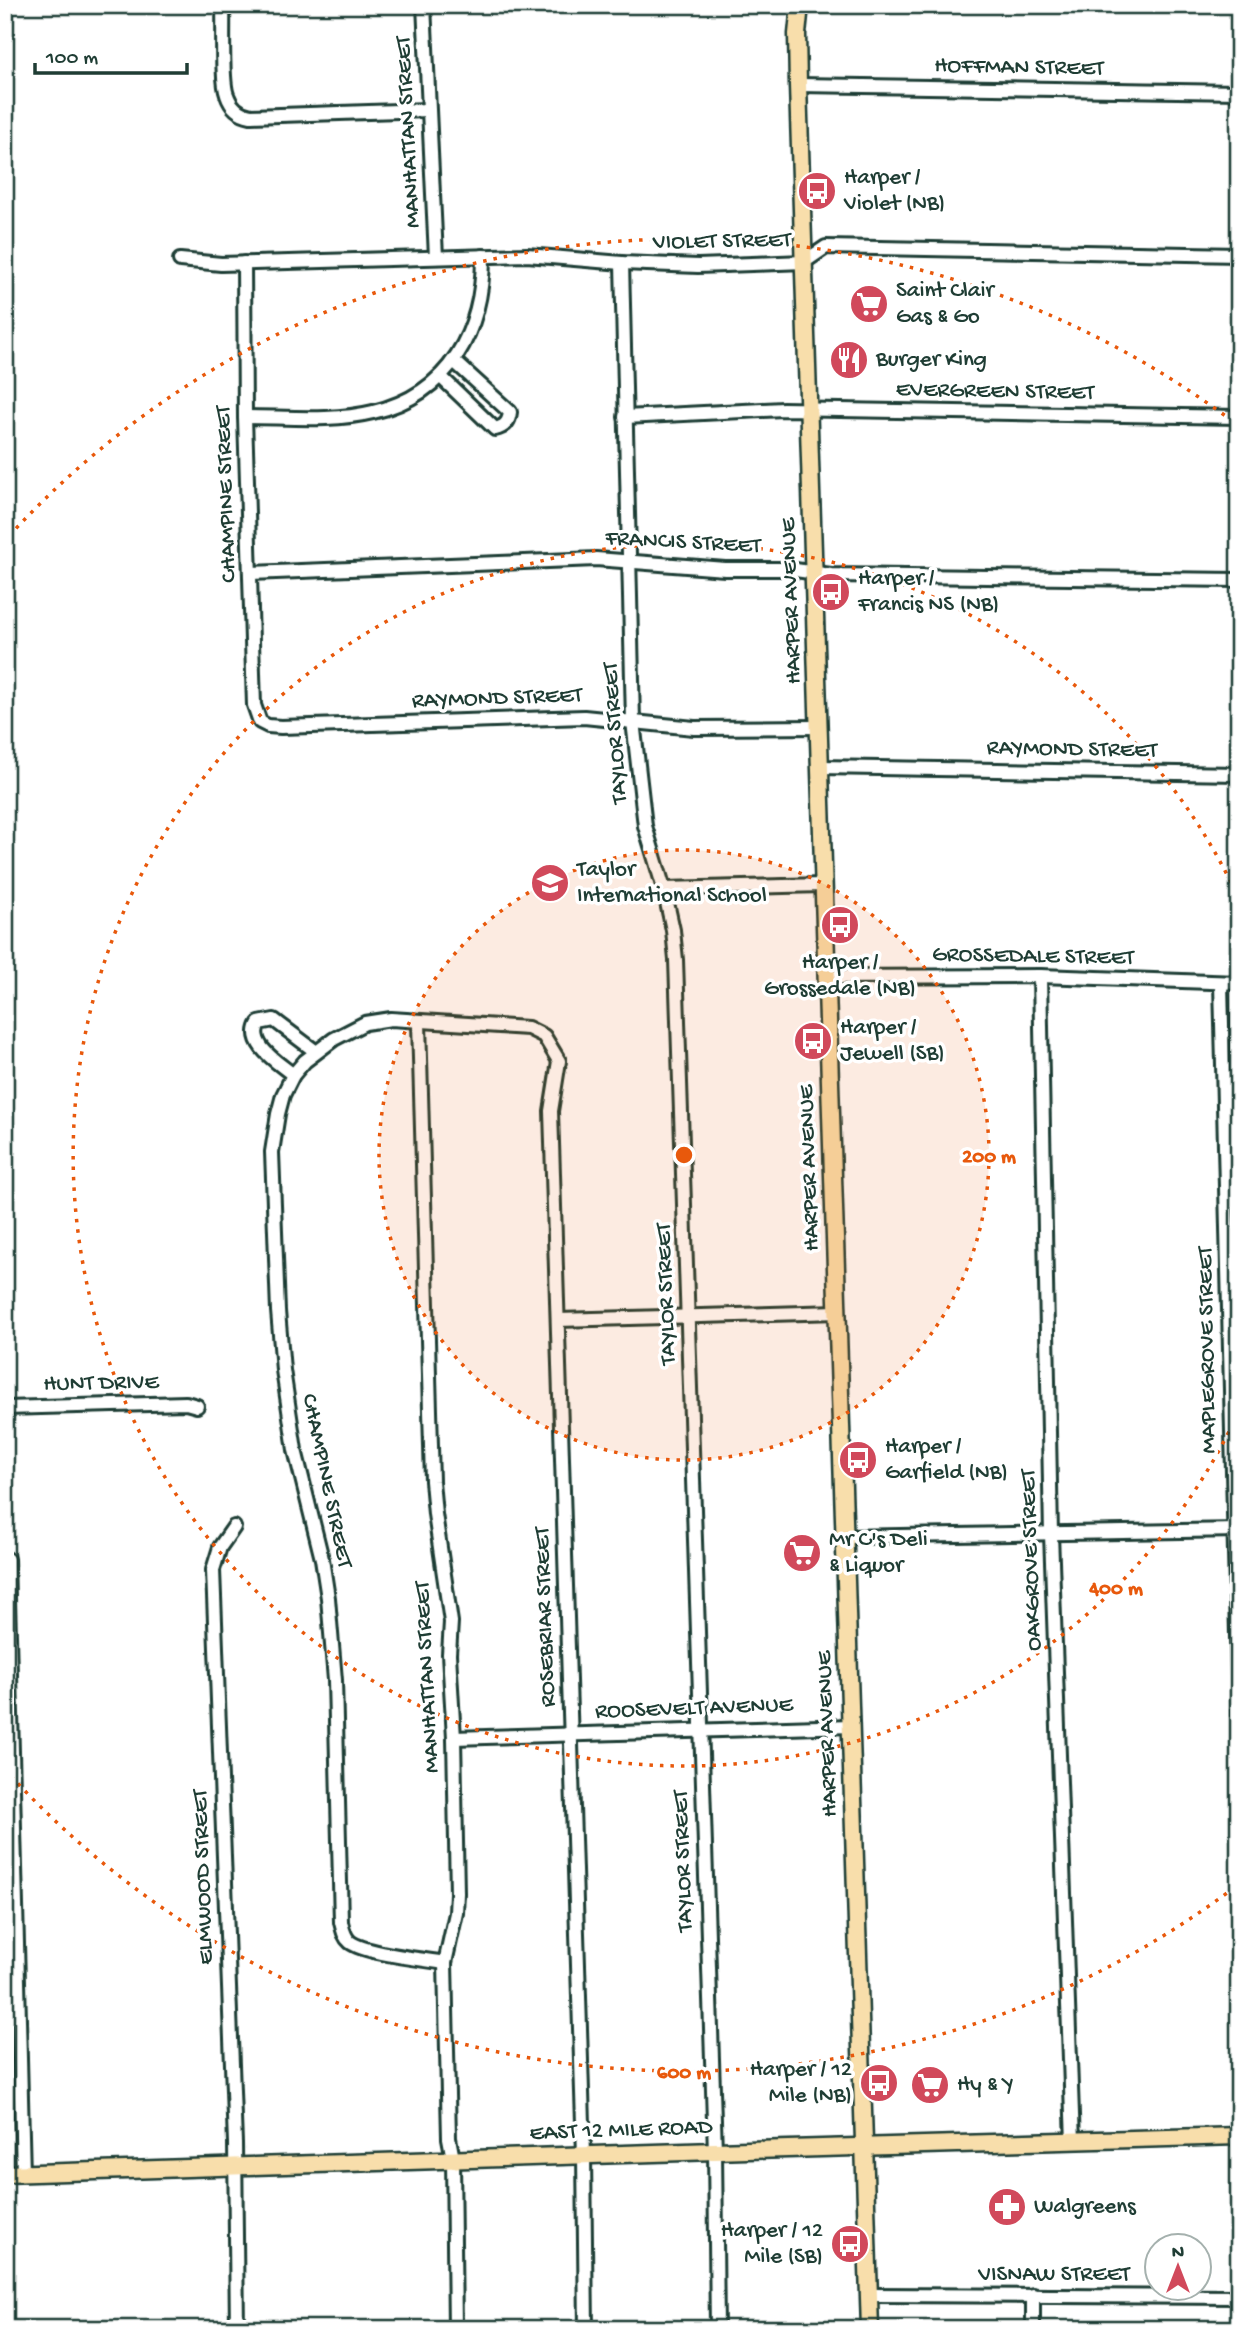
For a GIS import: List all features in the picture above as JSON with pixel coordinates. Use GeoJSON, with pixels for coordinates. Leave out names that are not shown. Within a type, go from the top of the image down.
{"type":"FeatureCollection","features":[{"type":"Feature","properties":{"kind":"main road","name":"HARPER AVENUE"},"geometry":{"type":"LineString","coordinates":[[800,5],[797,34],[798,85],[870,2329]]}},
{"type":"Feature","properties":{"kind":"main road","name":"EAST 12 MILE ROAD"},"geometry":{"type":"LineString","coordinates":[[5,2174],[1239,2136]]}},
{"type":"Feature","properties":{"kind":"street"},"geometry":{"type":"LineString","coordinates":[[223,5],[225,90],[236,110],[251,116],[428,110]]}},
{"type":"Feature","properties":{"kind":"street","name":"MANHATTAN STREET"},"geometry":{"type":"LineString","coordinates":[[424,5],[436,257]]}},
{"type":"Feature","properties":{"kind":"street","name":"HOFFMAN STREET"},"geometry":{"type":"LineString","coordinates":[[798,85],[1239,92]]}},
{"type":"Feature","properties":{"kind":"street","name":"VIOLET STREET"},"geometry":{"type":"LineString","coordinates":[[180,260],[244,263],[562,256],[622,263],[698,266],[804,262],[826,247],[1239,256]]}},
{"type":"Feature","properties":{"kind":"street"},"geometry":{"type":"LineString","coordinates":[[245,417],[371,413],[404,401],[440,376],[454,361],[471,330],[478,309],[483,256]]}},
{"type":"Feature","properties":{"kind":"street","name":"CHAMPINE STREET"},"geometry":{"type":"LineString","coordinates":[[244,263],[245,417],[254,705],[260,722]]}},
{"type":"Feature","properties":{"kind":"street","name":"TAYLOR STREET"},"geometry":{"type":"LineString","coordinates":[[622,263],[633,721],[645,826],[656,870],[664,889],[676,960],[715,2151],[717,2329]]}},
{"type":"Feature","properties":{"kind":"street"},"geometry":{"type":"LineString","coordinates":[[440,376],[495,429],[503,427],[510,412],[454,361]]}},
{"type":"Feature","properties":{"kind":"street","name":"EVERGREEN STREET"},"geometry":{"type":"LineString","coordinates":[[625,416],[810,409],[1239,416]]}},
{"type":"Feature","properties":{"kind":"street","name":"FRANCIS STREET"},"geometry":{"type":"LineString","coordinates":[[251,573],[559,560],[629,560],[676,566],[788,569],[831,575],[1239,580]]}},
{"type":"Feature","properties":{"kind":"street","name":"RAYMOND STREET"},"geometry":{"type":"LineString","coordinates":[[260,722],[281,727],[584,717],[694,728],[819,727]]}},
{"type":"Feature","properties":{"kind":"street","name":"RAYMOND STREET"},"geometry":{"type":"LineString","coordinates":[[820,766],[1239,774]]}},
{"type":"Feature","properties":{"kind":"street"},"geometry":{"type":"LineString","coordinates":[[664,889],[823,885]]}},
{"type":"Feature","properties":{"kind":"street","name":"GROSSEDALE STREET"},"geometry":{"type":"LineString","coordinates":[[826,977],[1040,976],[1239,983]]}},
{"type":"Feature","properties":{"kind":"street","name":"OAKGROVE STREET"},"geometry":{"type":"LineString","coordinates":[[1040,976],[1051,1534],[1073,2142]]}},
{"type":"Feature","properties":{"kind":"street","name":"MAPLEGROVE STREET"},"geometry":{"type":"LineString","coordinates":[[1221,983],[1239,1716]]}},
{"type":"Feature","properties":{"kind":"street","name":"CHAMPINE STREET"},"geometry":{"type":"LineString","coordinates":[[419,1023],[391,1019],[365,1024],[315,1051],[293,1075],[283,1095],[272,1152],[278,1311],[289,1418],[322,1559],[328,1598],[335,1680],[343,1934],[356,1945],[445,1963]]}},
{"type":"Feature","properties":{"kind":"street"},"geometry":{"type":"LineString","coordinates":[[293,1075],[257,1041],[255,1031],[259,1023],[274,1020],[315,1051]]}},
{"type":"Feature","properties":{"kind":"street","name":"MANHATTAN STREET"},"geometry":{"type":"LineString","coordinates":[[419,1023],[432,1480],[452,1622],[449,1654],[454,1738],[456,1913],[445,1963],[449,2138],[453,2160],[455,2329]]}},
{"type":"Feature","properties":{"kind":"street","name":"ROSEBRIAR STREET"},"geometry":{"type":"LineString","coordinates":[[419,1023],[528,1028],[544,1036],[556,1053],[559,1068],[551,1111],[584,2155],[586,2329]]}},
{"type":"Feature","properties":{"kind":"street"},"geometry":{"type":"LineString","coordinates":[[558,1320],[838,1312]]}},
{"type":"Feature","properties":{"kind":"street","name":"HUNT DRIVE"},"geometry":{"type":"LineString","coordinates":[[5,1408],[186,1403],[197,1406]]}},
{"type":"Feature","properties":{"kind":"street","name":"ELMWOOD STREET"},"geometry":{"type":"LineString","coordinates":[[234,1527],[215,1558],[213,1586],[235,2165],[237,2329]]}},
{"type":"Feature","properties":{"kind":"street"},"geometry":{"type":"LineString","coordinates":[[845,1537],[1236,1530]]}},
{"type":"Feature","properties":{"kind":"street"},"geometry":{"type":"LineString","coordinates":[[7,1559],[23,2174]]}},
{"type":"Feature","properties":{"kind":"street","name":"ROOSEVELT AVENUE"},"geometry":{"type":"LineString","coordinates":[[454,1738],[851,1726]]}},
{"type":"Feature","properties":{"kind":"street","name":"VISNAW STREET"},"geometry":{"type":"LineString","coordinates":[[869,2295],[1239,2297]]}},
{"type":"Feature","properties":{"kind":"street"},"geometry":{"type":"LineString","coordinates":[[1033,2295],[1034,2329]]}},
{"type":"Feature","properties":{"kind":"place","name":"Harper / Violet (NB)"},"geometry":{"type":"Point","coordinates":[817,191]}},
{"type":"Feature","properties":{"kind":"place","name":"Saint Clair Gas & Go"},"geometry":{"type":"Point","coordinates":[869,304]}},
{"type":"Feature","properties":{"kind":"place","name":"Burger King"},"geometry":{"type":"Point","coordinates":[849,360]}},
{"type":"Feature","properties":{"kind":"place","name":"Harper / Francis NS (NB)"},"geometry":{"type":"Point","coordinates":[831,592]}},
{"type":"Feature","properties":{"kind":"place","name":"Taylor International School"},"geometry":{"type":"Point","coordinates":[550,883]}},
{"type":"Feature","properties":{"kind":"place","name":"Harper / Grossedale (NB)"},"geometry":{"type":"Point","coordinates":[840,925]}},
{"type":"Feature","properties":{"kind":"place","name":"Harper / Jewell (SB)"},"geometry":{"type":"Point","coordinates":[813,1041]}},
{"type":"Feature","properties":{"kind":"place","name":"Harper / Garfield (NB)"},"geometry":{"type":"Point","coordinates":[858,1460]}},
{"type":"Feature","properties":{"kind":"place","name":"Mr C's Deli & Liquor"},"geometry":{"type":"Point","coordinates":[802,1553]}},
{"type":"Feature","properties":{"kind":"place","name":"Harper / 12 Mile (NB)"},"geometry":{"type":"Point","coordinates":[879,2083]}},
{"type":"Feature","properties":{"kind":"place","name":"Hy & Y"},"geometry":{"type":"Point","coordinates":[930,2085]}},
{"type":"Feature","properties":{"kind":"place","name":"Walgreens"},"geometry":{"type":"Point","coordinates":[1007,2207]}},
{"type":"Feature","properties":{"kind":"place","name":"Harper / 12 Mile (SB)"},"geometry":{"type":"Point","coordinates":[850,2244]}}]}
